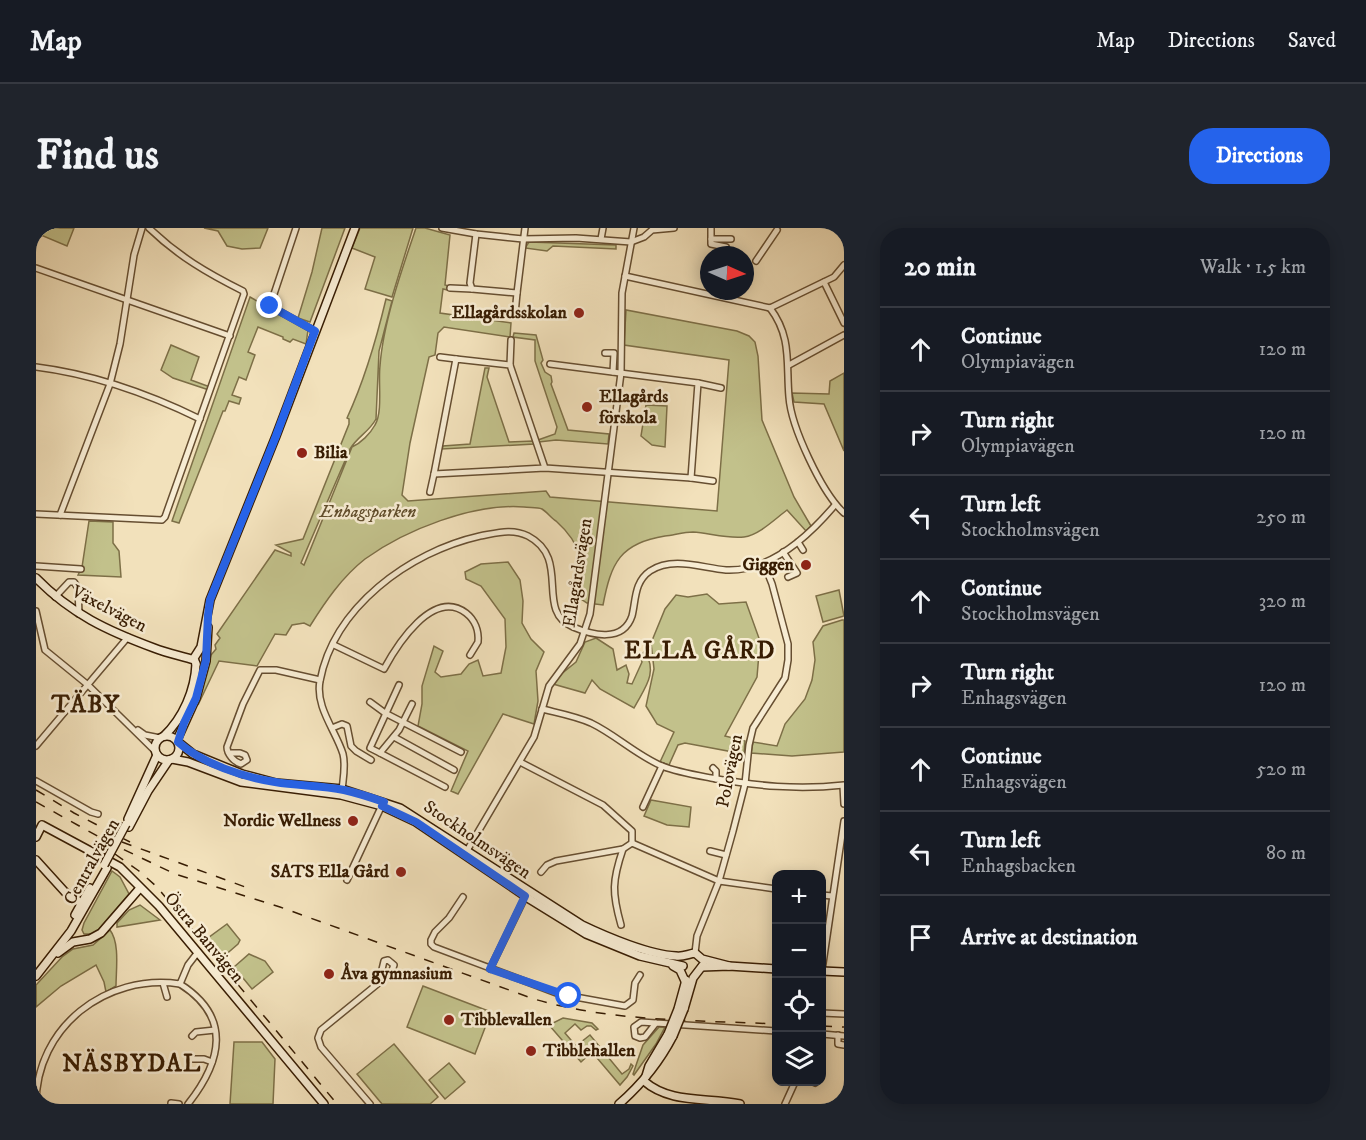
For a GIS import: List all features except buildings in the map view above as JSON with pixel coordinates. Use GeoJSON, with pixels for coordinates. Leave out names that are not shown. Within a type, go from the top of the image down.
{"type":"FeatureCollection","features":[{"type":"Feature","properties":{"kind":"street"},"geometry":{"type":"LineString","coordinates":[[60,515],[110,384],[120,344],[134,255],[142,228]]}},
{"type":"Feature","properties":{"kind":"street"},"geometry":{"type":"LineString","coordinates":[[36,514],[162,520],[165,517],[244,294],[243,291],[208,274],[177,253],[149,228]]}},
{"type":"Feature","properties":{"kind":"street"},"geometry":{"type":"LineString","coordinates":[[296,228],[270,306],[315,331]]}},
{"type":"Feature","properties":{"kind":"street"},"geometry":{"type":"LineString","coordinates":[[156,754],[157,741],[174,725],[184,708],[196,674],[197,659],[210,600],[276,436],[355,228]]}},
{"type":"Feature","properties":{"kind":"street"},"geometry":{"type":"LineString","coordinates":[[442,228],[523,239],[602,239],[631,242],[644,237],[652,230],[674,228]]}},
{"type":"Feature","properties":{"kind":"street"},"geometry":{"type":"LineString","coordinates":[[515,314],[525,228]]}},
{"type":"Feature","properties":{"kind":"street"},"geometry":{"type":"LineString","coordinates":[[602,239],[603,228]]}},
{"type":"Feature","properties":{"kind":"street","name":"Ellagårdsvägen"},"geometry":{"type":"LineString","coordinates":[[466,853],[534,737],[551,681],[570,659],[585,631],[590,614],[621,372],[622,293],[634,228]]}},
{"type":"Feature","properties":{"kind":"street"},"geometry":{"type":"LineString","coordinates":[[711,228],[711,244],[726,246]]}},
{"type":"Feature","properties":{"kind":"street"},"geometry":{"type":"LineString","coordinates":[[756,261],[779,229]]}},
{"type":"Feature","properties":{"kind":"street"},"geometry":{"type":"LineString","coordinates":[[472,289],[470,284],[476,234]]}},
{"type":"Feature","properties":{"kind":"street"},"geometry":{"type":"LineString","coordinates":[[711,239],[731,239]]}},
{"type":"Feature","properties":{"kind":"street"},"geometry":{"type":"LineString","coordinates":[[626,276],[771,308],[834,277],[844,265]]}},
{"type":"Feature","properties":{"kind":"street"},"geometry":{"type":"LineString","coordinates":[[36,268],[230,336]]}},
{"type":"Feature","properties":{"kind":"street"},"geometry":{"type":"LineString","coordinates":[[824,282],[844,323]]}},
{"type":"Feature","properties":{"kind":"street"},"geometry":{"type":"LineString","coordinates":[[450,288],[517,293]]}},
{"type":"Feature","properties":{"kind":"street"},"geometry":{"type":"LineString","coordinates":[[771,308],[784,331],[789,365],[789,398],[793,417],[828,496],[844,513]]}},
{"type":"Feature","properties":{"kind":"street"},"geometry":{"type":"LineString","coordinates":[[789,365],[844,334]]}},
{"type":"Feature","properties":{"kind":"street"},"geometry":{"type":"LineString","coordinates":[[511,340],[510,365],[545,468]]}},
{"type":"Feature","properties":{"kind":"street"},"geometry":{"type":"LineString","coordinates":[[605,353],[614,353],[613,372]]}},
{"type":"Feature","properties":{"kind":"street"},"geometry":{"type":"LineString","coordinates":[[440,357],[510,365]]}},
{"type":"Feature","properties":{"kind":"street"},"geometry":{"type":"LineString","coordinates":[[430,492],[456,359]]}},
{"type":"Feature","properties":{"kind":"street"},"geometry":{"type":"LineString","coordinates":[[550,364],[621,372],[721,388]]}},
{"type":"Feature","properties":{"kind":"street"},"geometry":{"type":"LineString","coordinates":[[36,367],[66,372],[110,384],[200,419]]}},
{"type":"Feature","properties":{"kind":"street"},"geometry":{"type":"LineString","coordinates":[[691,478],[698,383]]}},
{"type":"Feature","properties":{"kind":"street"},"geometry":{"type":"LineString","coordinates":[[434,474],[545,468],[713,481]]}},
{"type":"Feature","properties":{"kind":"street"},"geometry":{"type":"LineString","coordinates":[[341,792],[343,754],[321,697],[320,680],[341,630],[367,599],[393,574],[412,562],[459,542],[512,531],[529,537],[543,548],[551,565],[554,607],[557,615],[572,627],[600,636],[623,629],[632,615],[639,584],[651,571],[678,564],[742,570],[764,564],[812,531],[835,505]]}},
{"type":"Feature","properties":{"kind":"street"},"geometry":{"type":"LineString","coordinates":[[798,542],[802,550]]}},
{"type":"Feature","properties":{"kind":"street"},"geometry":{"type":"LineString","coordinates":[[783,552],[797,573],[788,577]]}},
{"type":"Feature","properties":{"kind":"street","name":"Polovägen"},"geometry":{"type":"LineString","coordinates":[[694,953],[695,943],[719,881],[745,784],[753,728],[784,678],[788,660],[788,644],[772,584],[764,564]]}},
{"type":"Feature","properties":{"kind":"street"},"geometry":{"type":"LineString","coordinates":[[36,566],[81,568]]}},
{"type":"Feature","properties":{"kind":"street","name":"Växelvägen"},"geometry":{"type":"LineString","coordinates":[[36,578],[55,597],[79,614],[128,637],[175,654],[197,659],[206,656],[208,615]]}},
{"type":"Feature","properties":{"kind":"street"},"geometry":{"type":"LineString","coordinates":[[55,597],[69,582],[74,582],[78,588],[79,614]]}},
{"type":"Feature","properties":{"kind":"street"},"geometry":{"type":"LineString","coordinates":[[334,645],[384,669],[399,643],[419,621],[434,610],[447,607],[469,615],[476,627],[478,642],[470,655]]}},
{"type":"Feature","properties":{"kind":"street"},"geometry":{"type":"LineString","coordinates":[[36,612],[45,650],[88,685],[162,759],[171,759],[178,752],[178,741],[196,698],[197,659]]}},
{"type":"Feature","properties":{"kind":"street"},"geometry":{"type":"LineString","coordinates":[[36,746],[128,637]]}},
{"type":"Feature","properties":{"kind":"street"},"geometry":{"type":"LineString","coordinates":[[36,652],[45,650]]}},
{"type":"Feature","properties":{"kind":"street"},"geometry":{"type":"LineString","coordinates":[[230,753],[227,747],[243,704],[260,670],[276,670],[320,680]]}},
{"type":"Feature","properties":{"kind":"street"},"geometry":{"type":"LineString","coordinates":[[365,757],[399,685]]}},
{"type":"Feature","properties":{"kind":"street"},"geometry":{"type":"LineString","coordinates":[[370,702],[385,713],[461,752]]}},
{"type":"Feature","properties":{"kind":"street"},"geometry":{"type":"LineString","coordinates":[[380,753],[394,737],[412,704]]}},
{"type":"Feature","properties":{"kind":"street"},"geometry":{"type":"LineString","coordinates":[[542,710],[591,723],[635,752],[662,766],[745,784],[801,789],[844,786],[844,804]]}},
{"type":"Feature","properties":{"kind":"street"},"geometry":{"type":"LineString","coordinates":[[332,728],[342,724],[347,726],[351,746],[371,760]]}},
{"type":"Feature","properties":{"kind":"street"},"geometry":{"type":"LineString","coordinates":[[131,726],[145,735],[171,736],[178,741]]}},
{"type":"Feature","properties":{"kind":"street"},"geometry":{"type":"LineString","coordinates":[[394,737],[454,770]]}},
{"type":"Feature","properties":{"kind":"street","name":"Stockholmsvägen"},"geometry":{"type":"LineString","coordinates":[[178,741],[193,754],[262,780],[341,792],[383,804],[466,853],[586,934],[685,969],[700,966]]}},
{"type":"Feature","properties":{"kind":"street"},"geometry":{"type":"LineString","coordinates":[[370,748],[445,787]]}},
{"type":"Feature","properties":{"kind":"street","name":"Centralvägen"},"geometry":{"type":"LineString","coordinates":[[36,971],[68,929],[105,867],[127,825],[156,754]]}},
{"type":"Feature","properties":{"kind":"street","name":"Stockholmsvägen"},"geometry":{"type":"LineString","coordinates":[[171,759],[188,762],[241,782],[341,792]]}},
{"type":"Feature","properties":{"kind":"street","name":"Centralvägen"},"geometry":{"type":"LineString","coordinates":[[127,825],[171,759]]}},
{"type":"Feature","properties":{"kind":"street"},"geometry":{"type":"LineString","coordinates":[[520,762],[603,805],[632,831],[632,843]]}},
{"type":"Feature","properties":{"kind":"street"},"geometry":{"type":"LineString","coordinates":[[643,807],[662,766]]}},
{"type":"Feature","properties":{"kind":"street"},"geometry":{"type":"LineString","coordinates":[[713,768],[716,771],[716,778]]}},
{"type":"Feature","properties":{"kind":"street"},"geometry":{"type":"LineString","coordinates":[[36,781],[91,813],[98,814]]}},
{"type":"Feature","properties":{"kind":"street"},"geometry":{"type":"LineString","coordinates":[[347,880],[383,804]]}},
{"type":"Feature","properties":{"kind":"street"},"geometry":{"type":"LineString","coordinates":[[826,940],[844,821]]}},
{"type":"Feature","properties":{"kind":"street"},"geometry":{"type":"LineString","coordinates":[[36,837],[39,823]]}},
{"type":"Feature","properties":{"kind":"street","name":"Östra Banvägen"},"geometry":{"type":"LineString","coordinates":[[39,823],[120,867],[159,906],[324,1104]]}},
{"type":"Feature","properties":{"kind":"street"},"geometry":{"type":"LineString","coordinates":[[541,872],[556,861],[623,849],[632,843]]}},
{"type":"Feature","properties":{"kind":"street"},"geometry":{"type":"LineString","coordinates":[[632,843],[719,881],[772,888]]}},
{"type":"Feature","properties":{"kind":"street"},"geometry":{"type":"LineString","coordinates":[[621,925],[614,893],[615,873],[623,849]]}},
{"type":"Feature","properties":{"kind":"street"},"geometry":{"type":"LineString","coordinates":[[710,851],[726,855]]}},
{"type":"Feature","properties":{"kind":"street"},"geometry":{"type":"LineString","coordinates":[[36,860],[65,892],[83,904],[77,932],[81,937],[90,939]]}},
{"type":"Feature","properties":{"kind":"street"},"geometry":{"type":"LineString","coordinates":[[53,956],[73,942],[90,939],[101,933],[140,888]]}},
{"type":"Feature","properties":{"kind":"street"},"geometry":{"type":"LineString","coordinates":[[490,969],[526,894]]}},
{"type":"Feature","properties":{"kind":"street","name":"Stockholmsvägen"},"geometry":{"type":"LineString","coordinates":[[526,894],[602,934],[664,954],[686,956]]}},
{"type":"Feature","properties":{"kind":"street"},"geometry":{"type":"LineString","coordinates":[[826,895],[832,896]]}},
{"type":"Feature","properties":{"kind":"street"},"geometry":{"type":"LineString","coordinates":[[463,897],[449,918],[435,932],[431,944],[490,969],[559,994],[625,1005],[633,1000],[635,983],[640,975]]}},
{"type":"Feature","properties":{"kind":"street","name":"Centralvägen"},"geometry":{"type":"LineString","coordinates":[[36,976],[71,931],[83,904]]}},
{"type":"Feature","properties":{"kind":"street"},"geometry":{"type":"LineString","coordinates":[[180,984],[188,965],[198,952]]}},
{"type":"Feature","properties":{"kind":"street"},"geometry":{"type":"LineString","coordinates":[[619,1104],[644,1081],[649,1066],[670,1035],[700,966],[694,953],[686,956],[686,981],[681,1009]]}},
{"type":"Feature","properties":{"kind":"street"},"geometry":{"type":"LineString","coordinates":[[652,959],[678,968],[686,981]]}},
{"type":"Feature","properties":{"kind":"street"},"geometry":{"type":"LineString","coordinates":[[700,966],[772,969]]}},
{"type":"Feature","properties":{"kind":"street"},"geometry":{"type":"LineString","coordinates":[[826,970],[844,972]]}},
{"type":"Feature","properties":{"kind":"street"},"geometry":{"type":"LineString","coordinates":[[370,1104],[334,1067],[319,1042],[319,1034],[379,982]]}},
{"type":"Feature","properties":{"kind":"street"},"geometry":{"type":"LineString","coordinates":[[163,983],[167,997]]}},
{"type":"Feature","properties":{"kind":"street"},"geometry":{"type":"LineString","coordinates":[[36,1104],[36,1089],[42,1060],[62,1027],[76,1014],[113,991],[132,985],[163,983],[180,984],[197,995],[213,1019],[217,1040],[212,1062],[200,1088],[188,1104]]}},
{"type":"Feature","properties":{"kind":"street"},"geometry":{"type":"LineString","coordinates":[[826,1013],[844,1014]]}},
{"type":"Feature","properties":{"kind":"street"},"geometry":{"type":"LineString","coordinates":[[656,1023],[772,1031]]}},
{"type":"Feature","properties":{"kind":"street"},"geometry":{"type":"LineString","coordinates":[[192,1036],[196,1032],[215,1030]]}},
{"type":"Feature","properties":{"kind":"street"},"geometry":{"type":"LineString","coordinates":[[826,1034],[841,1036],[838,1044],[844,1045]]}},
{"type":"Feature","properties":{"kind":"street"},"geometry":{"type":"LineString","coordinates":[[189,1059],[204,1059],[212,1062]]}},
{"type":"Feature","properties":{"kind":"street"},"geometry":{"type":"LineString","coordinates":[[644,1081],[654,1091],[674,1099],[727,1101],[740,1104]]}},
{"type":"Feature","properties":{"kind":"street"},"geometry":{"type":"LineString","coordinates":[[785,1104],[793,1086]]}},
{"type":"Feature","properties":{"kind":"street"},"geometry":{"type":"LineString","coordinates":[[171,1102],[179,1104]]}},
{"type":"Feature","properties":{"kind":"green space"},"geometry":{"type":"Polygon","coordinates":[[[36,228],[74,228],[67,246],[36,233],[36,228]]]}},
{"type":"Feature","properties":{"kind":"green space"},"geometry":{"type":"Polygon","coordinates":[[[204,228],[268,228],[260,248],[242,249],[227,246],[218,231],[204,228]]]}},
{"type":"Feature","properties":{"kind":"green space"},"geometry":{"type":"Polygon","coordinates":[[[322,228],[345,228],[310,322],[298,318],[322,228]]]}},
{"type":"Feature","properties":{"kind":"green space"},"geometry":{"type":"Polygon","coordinates":[[[360,228],[413,228],[392,297],[365,289],[375,257],[352,248],[360,228]]]}},
{"type":"Feature","properties":{"kind":"green space","name":"Enhagsparken"},"geometry":{"type":"Polygon","coordinates":[[[416,228],[425,228],[450,235],[445,285],[449,286],[448,290],[443,289],[440,313],[511,323],[510,337],[444,327],[438,333],[435,355],[429,357],[410,443],[402,495],[408,501],[546,491],[550,497],[717,511],[729,360],[624,345],[626,310],[737,331],[749,336],[755,342],[762,420],[794,497],[811,526],[806,531],[787,510],[750,536],[731,537],[690,532],[650,539],[637,544],[620,557],[610,577],[603,605],[587,603],[581,599],[582,576],[577,547],[565,530],[542,509],[504,507],[462,514],[419,529],[381,548],[365,559],[341,582],[310,626],[304,623],[292,625],[286,635],[275,634],[257,666],[219,661],[198,705],[211,655],[220,638],[217,634],[275,550],[291,556],[291,553],[276,545],[303,539],[349,424],[347,418],[370,360],[386,299],[392,301],[379,351],[376,419],[350,449],[301,563],[304,565],[352,447],[365,438],[375,425],[380,405],[380,366],[385,332],[416,228]]]}},
{"type":"Feature","properties":{"kind":"green space"},"geometry":{"type":"Polygon","coordinates":[[[529,242],[616,245],[616,249],[553,246],[547,251],[525,248],[529,242]]]}},
{"type":"Feature","properties":{"kind":"green space"},"geometry":{"type":"Polygon","coordinates":[[[250,297],[308,330],[306,344],[293,339],[290,342],[258,327],[248,352],[255,355],[246,380],[239,377],[232,395],[241,398],[239,404],[229,401],[223,411],[179,523],[172,521],[250,297]]]}},
{"type":"Feature","properties":{"kind":"green space"},"geometry":{"type":"Polygon","coordinates":[[[514,333],[536,335],[543,360],[541,363],[545,372],[551,376],[551,384],[568,430],[609,434],[608,444],[556,440],[539,442],[538,440],[555,434],[557,427],[535,361],[535,340],[513,337],[514,333]]]}},
{"type":"Feature","properties":{"kind":"green space"},"geometry":{"type":"Polygon","coordinates":[[[171,345],[199,357],[191,380],[210,387],[209,390],[173,378],[161,370],[171,345]]]}},
{"type":"Feature","properties":{"kind":"green space"},"geometry":{"type":"Polygon","coordinates":[[[485,368],[489,368],[487,377],[509,442],[533,441],[534,444],[442,449],[443,446],[470,444],[485,368]]]}},
{"type":"Feature","properties":{"kind":"green space"},"geometry":{"type":"Polygon","coordinates":[[[844,373],[844,451],[824,404],[794,402],[792,393],[829,394],[830,381],[844,373]]]}},
{"type":"Feature","properties":{"kind":"green space"},"geometry":{"type":"Polygon","coordinates":[[[646,405],[667,406],[665,447],[652,445],[641,436],[646,405]]]}},
{"type":"Feature","properties":{"kind":"green space"},"geometry":{"type":"Polygon","coordinates":[[[89,521],[113,522],[113,543],[119,551],[121,577],[78,575],[82,567],[89,521]]]}},
{"type":"Feature","properties":{"kind":"green space"},"geometry":{"type":"Polygon","coordinates":[[[508,562],[520,580],[523,601],[522,623],[531,639],[544,652],[536,671],[538,701],[534,724],[503,714],[458,794],[451,791],[468,751],[418,726],[422,686],[434,646],[443,651],[435,672],[441,677],[461,674],[469,664],[478,660],[483,676],[501,673],[506,647],[505,619],[481,586],[466,579],[465,572],[481,564],[508,562]]]}},
{"type":"Feature","properties":{"kind":"green space"},"geometry":{"type":"Polygon","coordinates":[[[839,590],[844,616],[823,622],[816,596],[839,590]]]}},
{"type":"Feature","properties":{"kind":"green space"},"geometry":{"type":"Polygon","coordinates":[[[707,594],[719,604],[746,602],[760,641],[757,677],[725,736],[745,741],[744,754],[685,743],[678,745],[669,765],[660,762],[674,732],[657,724],[646,706],[654,669],[651,643],[665,609],[676,595],[688,597],[707,594]]]}},
{"type":"Feature","properties":{"kind":"green space"},"geometry":{"type":"Polygon","coordinates":[[[844,620],[844,752],[792,756],[751,753],[753,742],[777,746],[785,724],[805,699],[812,680],[815,660],[813,642],[823,626],[844,620]]]}},
{"type":"Feature","properties":{"kind":"green space"},"geometry":{"type":"Polygon","coordinates":[[[596,638],[613,649],[617,670],[626,665],[629,674],[627,683],[632,684],[642,662],[640,656],[645,651],[649,659],[650,674],[646,687],[634,708],[600,689],[592,680],[585,693],[553,684],[576,662],[585,642],[596,638]]]}},
{"type":"Feature","properties":{"kind":"green space"},"geometry":{"type":"Polygon","coordinates":[[[651,800],[691,807],[689,827],[667,825],[644,816],[651,800]]]}},
{"type":"Feature","properties":{"kind":"green space"},"geometry":{"type":"Polygon","coordinates":[[[112,871],[120,877],[129,894],[98,930],[92,934],[84,934],[82,930],[84,923],[112,871]]]}},
{"type":"Feature","properties":{"kind":"green space"},"geometry":{"type":"Polygon","coordinates":[[[140,905],[160,920],[117,927],[117,923],[129,910],[140,905]]]}},
{"type":"Feature","properties":{"kind":"green space"},"geometry":{"type":"Polygon","coordinates":[[[227,924],[240,940],[223,957],[208,938],[227,924]]]}},
{"type":"Feature","properties":{"kind":"green space"},"geometry":{"type":"Polygon","coordinates":[[[110,930],[116,949],[116,986],[106,992],[96,965],[61,986],[36,1007],[36,985],[62,957],[73,949],[93,945],[110,930]]]}},
{"type":"Feature","properties":{"kind":"green space"},"geometry":{"type":"Polygon","coordinates":[[[249,954],[265,961],[273,972],[252,989],[234,967],[249,954]]]}},
{"type":"Feature","properties":{"kind":"green space","name":"Tibblevallen"},"geometry":{"type":"Polygon","coordinates":[[[423,986],[491,1012],[475,1054],[407,1027],[423,986]]]}},
{"type":"Feature","properties":{"kind":"green space"},"geometry":{"type":"Polygon","coordinates":[[[563,1018],[592,1023],[598,1029],[587,1026],[581,1030],[575,1024],[565,1033],[576,1046],[590,1035],[622,1074],[629,1069],[631,1064],[633,1066],[620,1085],[592,1052],[581,1062],[549,1025],[563,1018]]]}},
{"type":"Feature","properties":{"kind":"green space"},"geometry":{"type":"Polygon","coordinates":[[[659,1027],[665,1027],[634,1075],[643,1045],[659,1027]]]}},
{"type":"Feature","properties":{"kind":"green space"},"geometry":{"type":"Polygon","coordinates":[[[234,1042],[262,1042],[275,1059],[273,1104],[230,1104],[234,1042]]]}},
{"type":"Feature","properties":{"kind":"green space"},"geometry":{"type":"Polygon","coordinates":[[[394,1044],[438,1097],[430,1104],[382,1104],[357,1074],[394,1044]]]}},
{"type":"Feature","properties":{"kind":"green space"},"geometry":{"type":"Polygon","coordinates":[[[449,1063],[465,1082],[445,1099],[429,1080],[449,1063]]]}},
{"type":"Feature","properties":{"kind":"railway"},"geometry":{"type":"LineString","coordinates":[[36,790],[130,842]]}},
{"type":"Feature","properties":{"kind":"railway"},"geometry":{"type":"LineString","coordinates":[[36,802],[110,843],[175,874],[280,907],[534,999],[564,1007],[624,1016],[772,1024]]}},
{"type":"Feature","properties":{"kind":"railway"},"geometry":{"type":"LineString","coordinates":[[122,842],[248,888]]}},
{"type":"Feature","properties":{"kind":"railway"},"geometry":{"type":"LineString","coordinates":[[115,854],[157,887],[337,1104]]}},
{"type":"Feature","properties":{"kind":"railway"},"geometry":{"type":"LineString","coordinates":[[826,1026],[844,1027]]}},
{"type":"Feature","properties":{"kind":"place","name":"Ellagårdsskolan"},"geometry":{"type":"Point","coordinates":[579,313]}},
{"type":"Feature","properties":{"kind":"place","name":"Ellagårds förskola"},"geometry":{"type":"Point","coordinates":[587,407]}},
{"type":"Feature","properties":{"kind":"place","name":"Bilia"},"geometry":{"type":"Point","coordinates":[302,453]}},
{"type":"Feature","properties":{"kind":"place","name":"Giggen"},"geometry":{"type":"Point","coordinates":[806,565]}},
{"type":"Feature","properties":{"kind":"place","name":"Nordic Wellness"},"geometry":{"type":"Point","coordinates":[353,821]}},
{"type":"Feature","properties":{"kind":"place","name":"SATS Ella Gård"},"geometry":{"type":"Point","coordinates":[401,872]}},
{"type":"Feature","properties":{"kind":"place","name":"Åva gymnasium"},"geometry":{"type":"Point","coordinates":[329,974]}},
{"type":"Feature","properties":{"kind":"place","name":"Tibblevallen"},"geometry":{"type":"Point","coordinates":[449,1020]}},
{"type":"Feature","properties":{"kind":"place","name":"Tibblehallen"},"geometry":{"type":"Point","coordinates":[531,1051]}},
{"type":"Feature","properties":{"kind":"district","name":"ELLA GÅRD"},"geometry":{"type":"Point","coordinates":[700,651]}},
{"type":"Feature","properties":{"kind":"district","name":"TÄBY"},"geometry":{"type":"Point","coordinates":[86,705]}},
{"type":"Feature","properties":{"kind":"district","name":"NÄSBYDAL"},"geometry":{"type":"Point","coordinates":[132,1064]}},
{"type":"Feature","properties":{"kind":"route"},"geometry":{"type":"LineString","coordinates":[[270,306],[315,331],[276,436],[210,600],[206,660],[196,698],[177,740],[193,754],[242,774],[276,783],[342,789],[365,795],[384,802],[382,806],[416,822],[525,896],[490,969],[569,996]]}}]}
